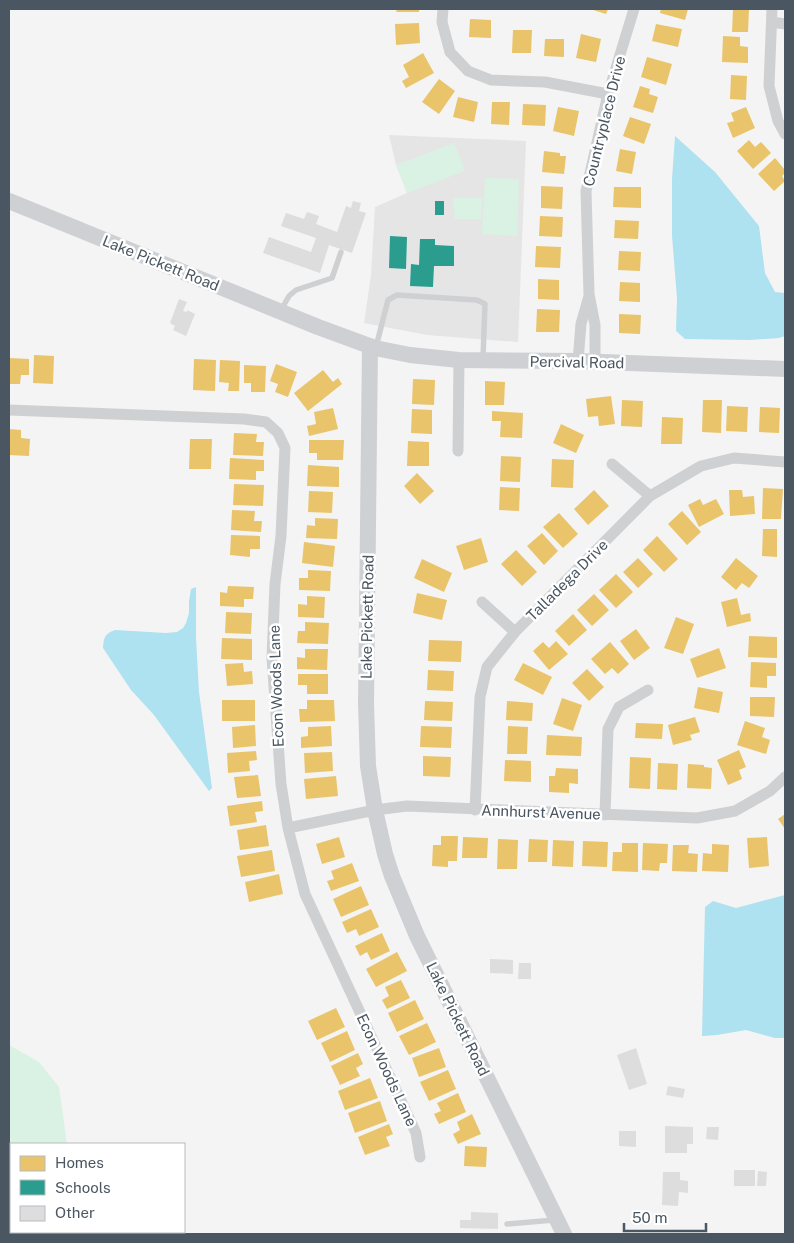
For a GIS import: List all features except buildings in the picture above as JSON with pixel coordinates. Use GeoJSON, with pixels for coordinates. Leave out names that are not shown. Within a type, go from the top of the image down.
{"type":"FeatureCollection","features":[{"type":"Feature","properties":{"kind":"main road","name":"Lake Pickett Road"},"geometry":{"type":"LineString","coordinates":[[9,201],[280,312],[373,347],[366,704],[368,757],[375,810],[392,876],[417,936],[560,1227]]}},
{"type":"Feature","properties":{"kind":"main road","name":"Percival Road"},"geometry":{"type":"LineString","coordinates":[[373,347],[410,355],[459,360],[785,368]]}},
{"type":"Feature","properties":{"kind":"street"},"geometry":{"type":"LineString","coordinates":[[443,9],[442,22],[450,52],[468,71],[491,80],[545,82],[608,94]]}},
{"type":"Feature","properties":{"kind":"street","name":"Countryplace Drive"},"geometry":{"type":"LineString","coordinates":[[587,362],[595,325],[589,294],[586,191],[608,94],[634,9]]}},
{"type":"Feature","properties":{"kind":"street"},"geometry":{"type":"LineString","coordinates":[[772,9],[769,86],[778,121],[785,134]]}},
{"type":"Feature","properties":{"kind":"street"},"geometry":{"type":"LineString","coordinates":[[772,22],[785,24]]}},
{"type":"Feature","properties":{"kind":"street","name":"Countryplace Drive"},"geometry":{"type":"LineString","coordinates":[[587,362],[581,324],[589,294]]}},
{"type":"Feature","properties":{"kind":"street"},"geometry":{"type":"LineString","coordinates":[[458,451],[459,360]]}},
{"type":"Feature","properties":{"kind":"street","name":"Econ Woods Lane"},"geometry":{"type":"LineString","coordinates":[[9,410],[244,419],[266,422],[278,433],[284,448],[282,536],[275,584],[272,658],[281,784],[288,828],[305,894],[416,1133],[420,1157]]}},
{"type":"Feature","properties":{"kind":"street","name":"Talladega Drive"},"geometry":{"type":"LineString","coordinates":[[474,810],[480,697],[487,667],[515,632],[650,496],[701,466],[734,458],[785,462]]}},
{"type":"Feature","properties":{"kind":"street"},"geometry":{"type":"LineString","coordinates":[[612,464],[650,496]]}},
{"type":"Feature","properties":{"kind":"street"},"geometry":{"type":"LineString","coordinates":[[482,602],[515,632]]}},
{"type":"Feature","properties":{"kind":"street"},"geometry":{"type":"LineString","coordinates":[[605,815],[608,729],[618,707],[648,690]]}},
{"type":"Feature","properties":{"kind":"street","name":"Annhurst Avenue"},"geometry":{"type":"LineString","coordinates":[[288,828],[375,810],[407,806],[697,818],[735,811],[770,791],[785,777]]}},
{"type":"Feature","properties":{"kind":"lane"},"geometry":{"type":"LineString","coordinates":[[280,312],[289,296],[296,290],[332,278],[340,252]]}},
{"type":"Feature","properties":{"kind":"lane"},"geometry":{"type":"LineString","coordinates":[[373,347],[388,300],[397,295],[477,300],[485,304],[484,360]]}},
{"type":"Feature","properties":{"kind":"lane"},"geometry":{"type":"LineString","coordinates":[[507,1224],[560,1227]]}},
{"type":"Feature","properties":{"kind":"shaded area"},"geometry":{"type":"Polygon","coordinates":[[[389,135],[526,141],[518,342],[427,335],[364,323],[371,275],[375,207],[407,193],[396,165],[389,135]]]}},
{"type":"Feature","properties":{"kind":"green space"},"geometry":{"type":"Polygon","coordinates":[[[454,143],[465,171],[407,193],[396,165],[454,143]]]}},
{"type":"Feature","properties":{"kind":"green space"},"geometry":{"type":"Polygon","coordinates":[[[485,178],[519,179],[517,236],[482,234],[485,178]]]}},
{"type":"Feature","properties":{"kind":"green space"},"geometry":{"type":"Polygon","coordinates":[[[453,198],[482,198],[481,219],[455,219],[453,198]]]}},
{"type":"Feature","properties":{"kind":"green space"},"geometry":{"type":"Polygon","coordinates":[[[9,1045],[39,1062],[59,1087],[67,1143],[10,1143],[10,1233],[96,1234],[9,1234],[9,1045]]]}},
{"type":"Feature","properties":{"kind":"water"},"geometry":{"type":"Polygon","coordinates":[[[675,136],[715,172],[759,226],[765,273],[775,292],[785,293],[785,336],[749,340],[685,339],[676,331],[677,298],[672,236],[672,179],[675,136]]]}},
{"type":"Feature","properties":{"kind":"water"},"geometry":{"type":"Polygon","coordinates":[[[196,587],[199,692],[212,788],[209,791],[154,715],[131,690],[103,648],[105,637],[115,630],[177,632],[186,623],[189,613],[191,589],[196,587]]]}},
{"type":"Feature","properties":{"kind":"water"},"geometry":{"type":"Polygon","coordinates":[[[785,895],[785,1038],[775,1038],[746,1030],[702,1036],[705,907],[713,901],[736,908],[785,895]]]}}]}
